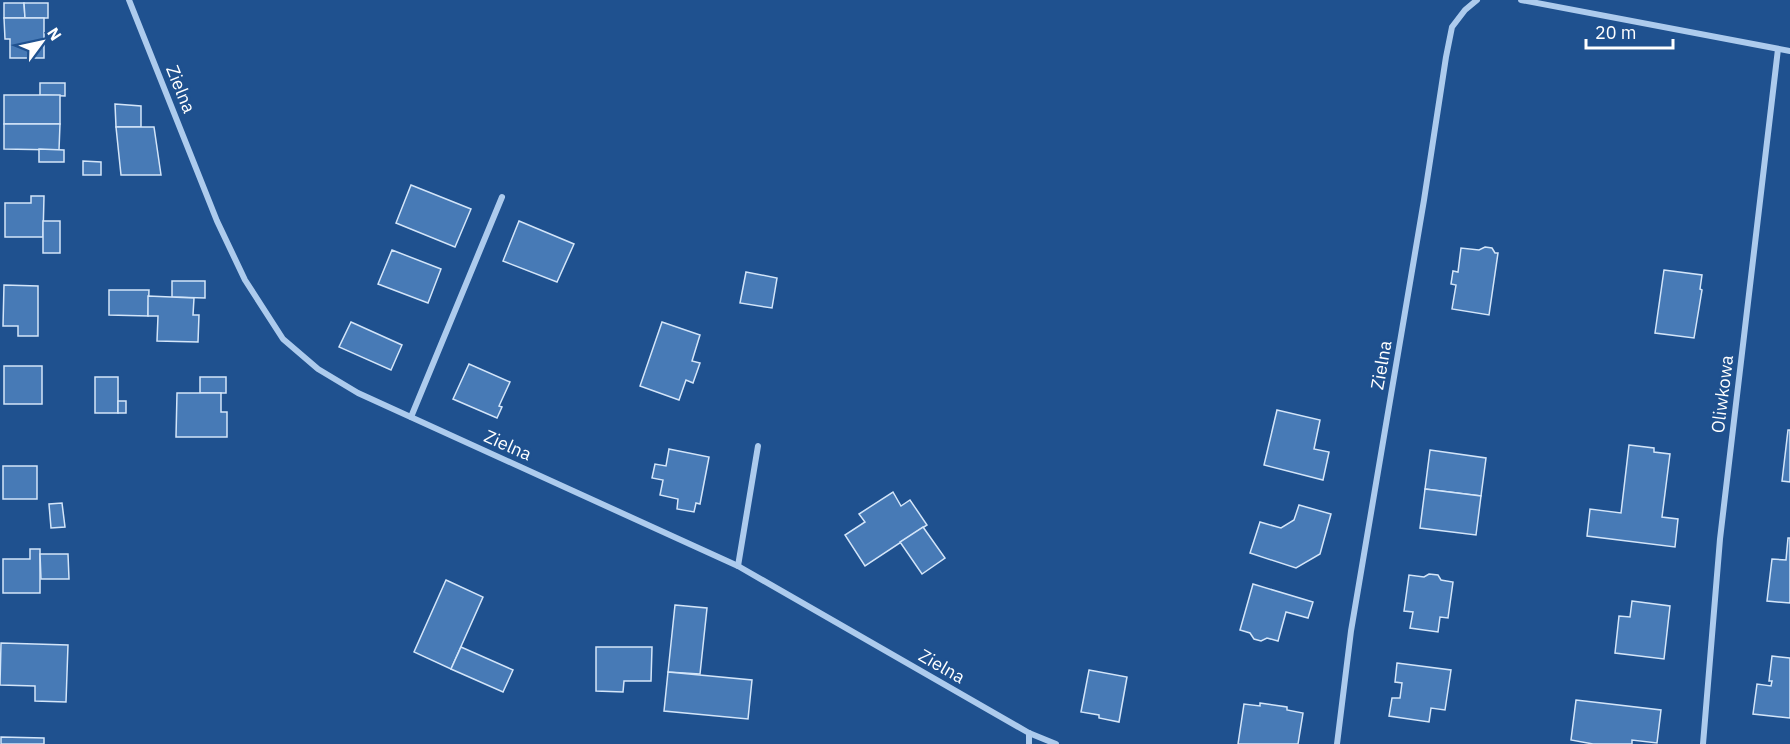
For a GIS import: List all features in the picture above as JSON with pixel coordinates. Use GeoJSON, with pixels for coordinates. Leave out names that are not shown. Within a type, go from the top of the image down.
{"type":"FeatureCollection","features":[{"type":"Feature","properties":{"kind":"street","name":"Zielna"},"geometry":{"type":"LineString","coordinates":[[129,0],[217,221],[245,280],[283,339],[318,369],[358,393],[738,566],[1029,733],[1056,744]]}},
{"type":"Feature","properties":{"kind":"street","name":"Zielna"},"geometry":{"type":"LineString","coordinates":[[1337,744],[1351,631],[1446,57],[1452,27],[1465,10],[1477,0]]}},
{"type":"Feature","properties":{"kind":"street"},"geometry":{"type":"LineString","coordinates":[[1521,0],[1790,51]]}},
{"type":"Feature","properties":{"kind":"street","name":"Oliwkowa"},"geometry":{"type":"LineString","coordinates":[[1703,744],[1720,538],[1778,49]]}},
{"type":"Feature","properties":{"kind":"street"},"geometry":{"type":"LineString","coordinates":[[411,417],[502,197]]}},
{"type":"Feature","properties":{"kind":"street"},"geometry":{"type":"LineString","coordinates":[[738,566],[758,446]]}},
{"type":"Feature","properties":{"kind":"street"},"geometry":{"type":"LineString","coordinates":[[1029,733],[1029,744]]}},
{"type":"Feature","properties":{"kind":"building"},"geometry":{"type":"Polygon","coordinates":[[[4,3],[24,3],[25,18],[4,18],[4,3]]]}},
{"type":"Feature","properties":{"kind":"building"},"geometry":{"type":"Polygon","coordinates":[[[24,3],[48,3],[48,18],[25,18],[24,3]]]}},
{"type":"Feature","properties":{"kind":"building"},"geometry":{"type":"Polygon","coordinates":[[[4,18],[44,18],[44,58],[10,58],[10,39],[5,39],[4,18]]]}},
{"type":"Feature","properties":{"kind":"building"},"geometry":{"type":"Polygon","coordinates":[[[40,83],[65,83],[65,96],[40,95],[40,83]]]}},
{"type":"Feature","properties":{"kind":"building"},"geometry":{"type":"Polygon","coordinates":[[[4,95],[60,95],[60,124],[4,124],[4,95]]]}},
{"type":"Feature","properties":{"kind":"building"},"geometry":{"type":"Polygon","coordinates":[[[115,104],[141,106],[141,127],[116,127],[115,104]]]}},
{"type":"Feature","properties":{"kind":"building"},"geometry":{"type":"Polygon","coordinates":[[[4,124],[60,124],[59,150],[4,149],[4,124]]]}},
{"type":"Feature","properties":{"kind":"building"},"geometry":{"type":"Polygon","coordinates":[[[116,127],[154,127],[161,175],[121,175],[116,127]]]}},
{"type":"Feature","properties":{"kind":"building"},"geometry":{"type":"Polygon","coordinates":[[[39,149],[64,150],[64,162],[39,162],[39,149]]]}},
{"type":"Feature","properties":{"kind":"building"},"geometry":{"type":"Polygon","coordinates":[[[83,161],[101,162],[101,175],[83,175],[83,161]]]}},
{"type":"Feature","properties":{"kind":"building"},"geometry":{"type":"Polygon","coordinates":[[[411,185],[471,209],[455,247],[396,223],[411,185]]]}},
{"type":"Feature","properties":{"kind":"building"},"geometry":{"type":"Polygon","coordinates":[[[31,196],[44,196],[43,237],[5,237],[5,203],[31,203],[31,196]]]}},
{"type":"Feature","properties":{"kind":"building"},"geometry":{"type":"Polygon","coordinates":[[[43,221],[60,221],[60,253],[43,253],[43,221]]]}},
{"type":"Feature","properties":{"kind":"building"},"geometry":{"type":"Polygon","coordinates":[[[519,221],[574,244],[557,282],[503,261],[519,221]]]}},
{"type":"Feature","properties":{"kind":"building"},"geometry":{"type":"Polygon","coordinates":[[[1485,247],[1492,248],[1495,253],[1498,253],[1489,315],[1452,309],[1456,285],[1451,284],[1453,271],[1458,272],[1461,248],[1479,250],[1485,247]]]}},
{"type":"Feature","properties":{"kind":"building"},"geometry":{"type":"Polygon","coordinates":[[[392,250],[441,269],[428,303],[378,284],[392,250]]]}},
{"type":"Feature","properties":{"kind":"building"},"geometry":{"type":"Polygon","coordinates":[[[1664,270],[1702,275],[1700,289],[1702,290],[1694,338],[1655,333],[1664,270]]]}},
{"type":"Feature","properties":{"kind":"building"},"geometry":{"type":"Polygon","coordinates":[[[746,272],[777,278],[772,308],[740,303],[746,272]]]}},
{"type":"Feature","properties":{"kind":"building"},"geometry":{"type":"Polygon","coordinates":[[[172,281],[205,281],[205,298],[172,297],[172,281]]]}},
{"type":"Feature","properties":{"kind":"building"},"geometry":{"type":"Polygon","coordinates":[[[4,285],[38,286],[38,336],[18,336],[18,326],[3,326],[4,285]]]}},
{"type":"Feature","properties":{"kind":"building"},"geometry":{"type":"Polygon","coordinates":[[[109,290],[149,290],[148,316],[109,315],[109,290]]]}},
{"type":"Feature","properties":{"kind":"building"},"geometry":{"type":"Polygon","coordinates":[[[148,296],[194,298],[193,315],[199,315],[198,342],[157,341],[158,316],[148,316],[148,296]]]}},
{"type":"Feature","properties":{"kind":"building"},"geometry":{"type":"Polygon","coordinates":[[[351,322],[402,345],[391,370],[339,347],[351,322]]]}},
{"type":"Feature","properties":{"kind":"building"},"geometry":{"type":"Polygon","coordinates":[[[662,322],[700,335],[692,361],[700,363],[693,383],[686,380],[679,400],[640,386],[662,322]]]}},
{"type":"Feature","properties":{"kind":"building"},"geometry":{"type":"Polygon","coordinates":[[[469,364],[510,382],[499,406],[502,407],[497,418],[453,399],[469,364]]]}},
{"type":"Feature","properties":{"kind":"building"},"geometry":{"type":"Polygon","coordinates":[[[4,366],[42,366],[42,404],[4,404],[4,366]]]}},
{"type":"Feature","properties":{"kind":"building"},"geometry":{"type":"Polygon","coordinates":[[[95,377],[118,377],[118,413],[95,413],[95,377]]]}},
{"type":"Feature","properties":{"kind":"building"},"geometry":{"type":"Polygon","coordinates":[[[200,377],[226,377],[226,393],[200,393],[200,377]]]}},
{"type":"Feature","properties":{"kind":"building"},"geometry":{"type":"Polygon","coordinates":[[[177,393],[221,393],[221,412],[227,412],[227,437],[176,437],[177,393]]]}},
{"type":"Feature","properties":{"kind":"building"},"geometry":{"type":"Polygon","coordinates":[[[118,401],[126,401],[126,413],[118,413],[118,401]]]}},
{"type":"Feature","properties":{"kind":"building"},"geometry":{"type":"Polygon","coordinates":[[[1277,410],[1320,420],[1314,449],[1329,452],[1323,480],[1264,465],[1277,410]]]}},
{"type":"Feature","properties":{"kind":"building"},"geometry":{"type":"Polygon","coordinates":[[[1788,430],[1790,430],[1790,482],[1782,481],[1788,430]]]}},
{"type":"Feature","properties":{"kind":"building"},"geometry":{"type":"Polygon","coordinates":[[[1629,445],[1654,448],[1654,452],[1670,454],[1662,517],[1678,519],[1675,547],[1587,536],[1590,509],[1621,513],[1629,445]]]}},
{"type":"Feature","properties":{"kind":"building"},"geometry":{"type":"Polygon","coordinates":[[[669,449],[709,457],[700,504],[696,503],[694,512],[677,509],[678,499],[660,495],[663,480],[652,478],[655,464],[666,466],[669,449]]]}},
{"type":"Feature","properties":{"kind":"building"},"geometry":{"type":"Polygon","coordinates":[[[1430,450],[1486,458],[1481,496],[1425,489],[1430,450]]]}},
{"type":"Feature","properties":{"kind":"building"},"geometry":{"type":"Polygon","coordinates":[[[3,466],[37,466],[37,499],[3,499],[3,466]]]}},
{"type":"Feature","properties":{"kind":"building"},"geometry":{"type":"Polygon","coordinates":[[[1425,489],[1481,496],[1476,535],[1420,528],[1425,489]]]}},
{"type":"Feature","properties":{"kind":"building"},"geometry":{"type":"Polygon","coordinates":[[[893,492],[901,506],[910,500],[927,525],[865,566],[845,535],[865,522],[859,514],[893,492]]]}},
{"type":"Feature","properties":{"kind":"building"},"geometry":{"type":"Polygon","coordinates":[[[62,503],[65,527],[51,528],[49,504],[62,503]]]}},
{"type":"Feature","properties":{"kind":"building"},"geometry":{"type":"Polygon","coordinates":[[[1299,505],[1331,514],[1320,554],[1296,568],[1250,553],[1260,522],[1281,528],[1294,520],[1299,505]]]}},
{"type":"Feature","properties":{"kind":"building"},"geometry":{"type":"Polygon","coordinates":[[[923,527],[945,558],[922,574],[900,542],[923,527]]]}},
{"type":"Feature","properties":{"kind":"building"},"geometry":{"type":"Polygon","coordinates":[[[1788,538],[1790,538],[1790,603],[1767,601],[1772,559],[1786,560],[1788,538]]]}},
{"type":"Feature","properties":{"kind":"building"},"geometry":{"type":"Polygon","coordinates":[[[30,549],[40,549],[40,593],[3,593],[3,559],[30,559],[30,549]]]}},
{"type":"Feature","properties":{"kind":"building"},"geometry":{"type":"Polygon","coordinates":[[[40,554],[68,554],[69,579],[41,579],[40,554]]]}},
{"type":"Feature","properties":{"kind":"building"},"geometry":{"type":"Polygon","coordinates":[[[1429,574],[1438,575],[1441,580],[1453,582],[1448,618],[1440,617],[1438,632],[1410,628],[1413,612],[1404,611],[1409,575],[1424,577],[1429,574]]]}},
{"type":"Feature","properties":{"kind":"building"},"geometry":{"type":"Polygon","coordinates":[[[446,580],[483,597],[451,669],[414,652],[446,580]]]}},
{"type":"Feature","properties":{"kind":"building"},"geometry":{"type":"Polygon","coordinates":[[[1253,584],[1313,602],[1308,618],[1286,612],[1278,641],[1267,638],[1261,641],[1254,639],[1250,633],[1240,630],[1253,584]]]}},
{"type":"Feature","properties":{"kind":"building"},"geometry":{"type":"Polygon","coordinates":[[[1632,601],[1670,606],[1664,659],[1615,653],[1619,616],[1630,617],[1632,601]]]}},
{"type":"Feature","properties":{"kind":"building"},"geometry":{"type":"Polygon","coordinates":[[[675,605],[707,608],[700,674],[668,672],[675,605]]]}},
{"type":"Feature","properties":{"kind":"building"},"geometry":{"type":"Polygon","coordinates":[[[1,643],[68,645],[66,702],[35,701],[35,686],[0,685],[1,643]]]}},
{"type":"Feature","properties":{"kind":"building"},"geometry":{"type":"Polygon","coordinates":[[[461,647],[513,670],[503,692],[451,669],[461,647]]]}},
{"type":"Feature","properties":{"kind":"building"},"geometry":{"type":"Polygon","coordinates":[[[596,647],[652,647],[651,681],[624,681],[623,692],[596,691],[596,647]]]}},
{"type":"Feature","properties":{"kind":"building"},"geometry":{"type":"Polygon","coordinates":[[[1772,656],[1790,658],[1790,718],[1753,714],[1757,684],[1771,686],[1772,681],[1769,681],[1772,656]]]}},
{"type":"Feature","properties":{"kind":"building"},"geometry":{"type":"Polygon","coordinates":[[[1397,663],[1451,670],[1445,710],[1431,708],[1429,722],[1389,716],[1392,698],[1400,698],[1402,683],[1395,682],[1397,663]]]}},
{"type":"Feature","properties":{"kind":"building"},"geometry":{"type":"Polygon","coordinates":[[[1089,670],[1127,677],[1119,722],[1081,712],[1089,670]]]}},
{"type":"Feature","properties":{"kind":"building"},"geometry":{"type":"Polygon","coordinates":[[[668,672],[752,680],[748,719],[664,711],[668,672]]]}},
{"type":"Feature","properties":{"kind":"building"},"geometry":{"type":"Polygon","coordinates":[[[1576,700],[1661,710],[1657,743],[1632,740],[1632,744],[1593,744],[1571,740],[1576,700]]]}},
{"type":"Feature","properties":{"kind":"building"},"geometry":{"type":"Polygon","coordinates":[[[1260,703],[1287,707],[1287,710],[1303,713],[1298,744],[1238,744],[1244,704],[1260,706],[1260,703]]]}},
{"type":"Feature","properties":{"kind":"building"},"geometry":{"type":"Polygon","coordinates":[[[1,737],[44,738],[44,744],[1,744],[1,737]]]}}]}
